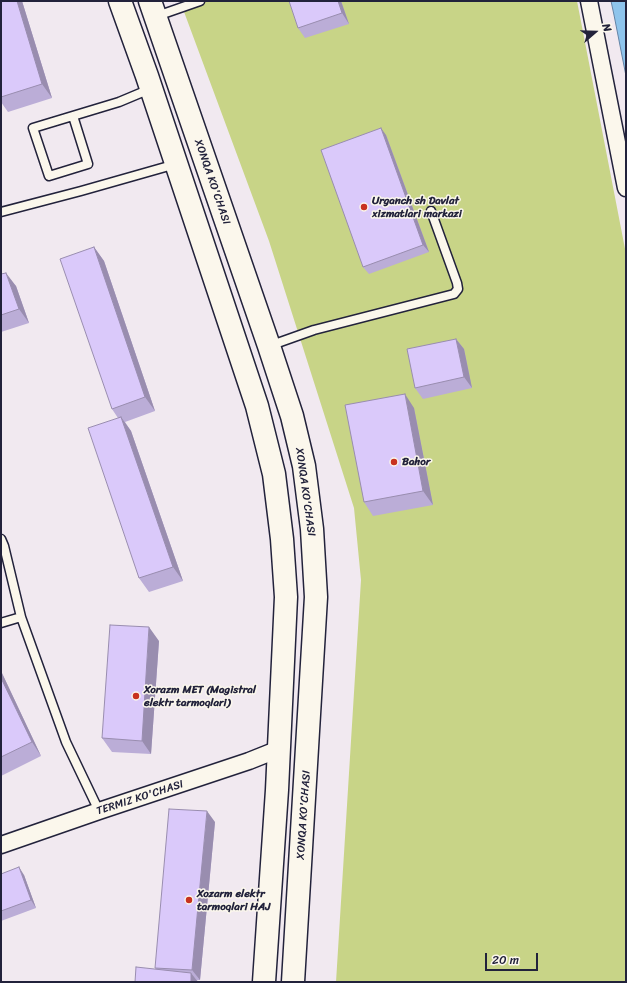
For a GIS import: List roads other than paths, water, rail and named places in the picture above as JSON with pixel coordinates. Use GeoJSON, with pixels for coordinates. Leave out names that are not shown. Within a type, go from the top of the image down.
{"type":"FeatureCollection","features":[{"type":"Feature","properties":{"kind":"main road"},"geometry":{"type":"LineString","coordinates":[[120,1],[149,82],[257,406],[274,474],[282,539],[286,597],[279,749],[264,982]]}},
{"type":"Feature","properties":{"kind":"main road","name":"XONQA KO'CHASI"},"geometry":{"type":"LineString","coordinates":[[153,9],[269,346],[292,416],[304,466],[312,529],[316,597],[293,982]]}},
{"type":"Feature","properties":{"kind":"main road"},"geometry":{"type":"LineString","coordinates":[[149,82],[173,67]]}},
{"type":"Feature","properties":{"kind":"street"},"geometry":{"type":"LineString","coordinates":[[589,1],[626,188]]}},
{"type":"Feature","properties":{"kind":"street","name":"TERMIZ KO'CHASI"},"geometry":{"type":"LineString","coordinates":[[1,845],[249,761],[279,749]]}},
{"type":"Feature","properties":{"kind":"lane"},"geometry":{"type":"LineString","coordinates":[[153,9],[200,1]]}},
{"type":"Feature","properties":{"kind":"lane"},"geometry":{"type":"LineString","coordinates":[[73,116],[88,164],[49,176],[33,128],[119,102],[149,82]]}},
{"type":"Feature","properties":{"kind":"lane"},"geometry":{"type":"LineString","coordinates":[[1,212],[176,164]]}},
{"type":"Feature","properties":{"kind":"lane"},"geometry":{"type":"LineString","coordinates":[[269,346],[314,330],[454,294],[458,289],[457,283],[431,211]]}},
{"type":"Feature","properties":{"kind":"lane"},"geometry":{"type":"LineString","coordinates":[[1,539],[21,617],[66,742],[100,811]]}},
{"type":"Feature","properties":{"kind":"lane"},"geometry":{"type":"LineString","coordinates":[[1,623],[21,617]]}},
{"type":"Feature","properties":{"kind":"water"},"geometry":{"type":"Polygon","coordinates":[[[611,1],[626,1],[626,76],[614,15],[611,1]]]}},
{"type":"Feature","properties":{"kind":"place","name":"Urganch sh Davlat xizmatlari markazi"},"geometry":{"type":"Point","coordinates":[364,207]}},
{"type":"Feature","properties":{"kind":"place","name":"Bahor"},"geometry":{"type":"Point","coordinates":[394,462]}},
{"type":"Feature","properties":{"kind":"place","name":"Xorazm MET (Magistral elektr tarmoqlari)"},"geometry":{"type":"Point","coordinates":[136,696]}},
{"type":"Feature","properties":{"kind":"place","name":"Xozarm elektr tarmoqlari HAJ"},"geometry":{"type":"Point","coordinates":[189,900]}}]}
